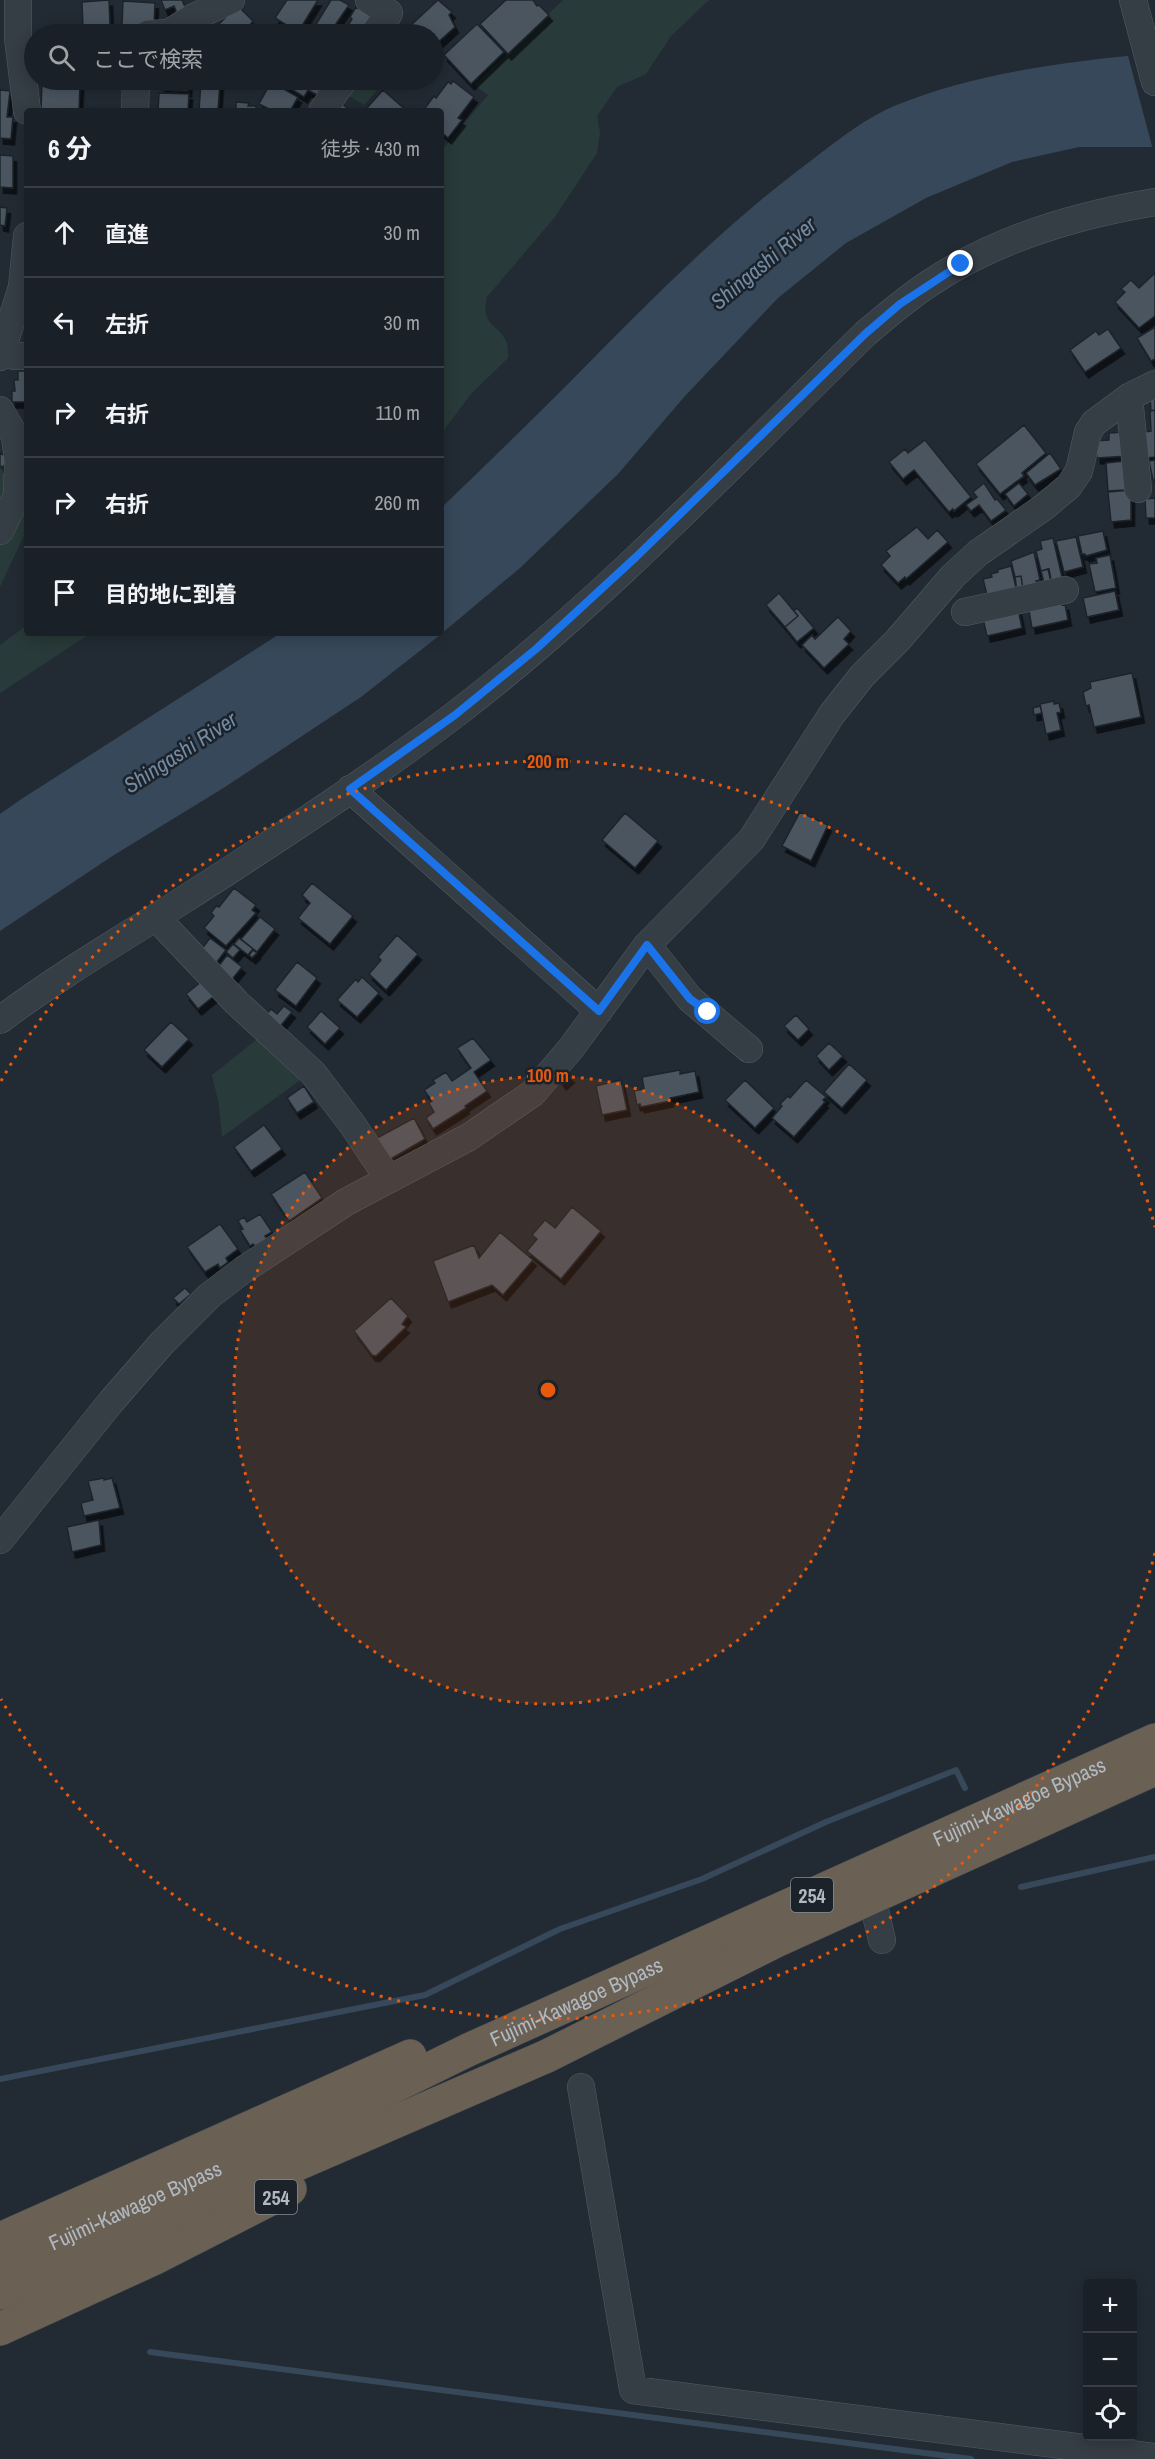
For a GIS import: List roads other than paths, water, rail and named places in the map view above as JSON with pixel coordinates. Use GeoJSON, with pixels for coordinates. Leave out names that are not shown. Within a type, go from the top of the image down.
{"type":"FeatureCollection","features":[{"type":"Feature","properties":{"kind":"highway","name":"Fujimi-Kawagoe Bypass"},"geometry":{"type":"LineString","coordinates":[[0,2293],[548,2056],[776,1941],[869,1884],[1155,1740]]}},
{"type":"Feature","properties":{"kind":"highway","name":"Fujimi-Kawagoe Bypass"},"geometry":{"type":"LineString","coordinates":[[0,2266],[352,2107],[468,2050],[869,1884],[1155,1769]]}},
{"type":"Feature","properties":{"kind":"highway","name":"254"},"geometry":{"type":"LineString","coordinates":[[0,2239],[406,2056],[468,2050]]}},
{"type":"Feature","properties":{"kind":"highway","name":"254"},"geometry":{"type":"LineString","coordinates":[[0,2329],[153,2259],[548,2056]]}},
{"type":"Feature","properties":{"kind":"street"},"geometry":{"type":"LineString","coordinates":[[18,0],[24,28]]}},
{"type":"Feature","properties":{"kind":"street"},"geometry":{"type":"LineString","coordinates":[[183,24],[231,0]]}},
{"type":"Feature","properties":{"kind":"street"},"geometry":{"type":"LineString","coordinates":[[369,0],[389,13],[381,24]]}},
{"type":"Feature","properties":{"kind":"street"},"geometry":{"type":"LineString","coordinates":[[1134,3],[1155,82]]}},
{"type":"Feature","properties":{"kind":"street"},"geometry":{"type":"LineString","coordinates":[[27,90],[27,108]]}},
{"type":"Feature","properties":{"kind":"street"},"geometry":{"type":"LineString","coordinates":[[135,108],[136,90]]}},
{"type":"Feature","properties":{"kind":"street"},"geometry":{"type":"LineString","coordinates":[[324,108],[337,90]]}},
{"type":"Feature","properties":{"kind":"street"},"geometry":{"type":"LineString","coordinates":[[0,1020],[93,955],[258,852],[455,715],[536,649],[636,557],[865,334],[900,304],[961,264],[1035,231],[1107,211],[1155,202]]}},
{"type":"Feature","properties":{"kind":"street"},"geometry":{"type":"LineString","coordinates":[[10,355],[24,266]]}},
{"type":"Feature","properties":{"kind":"street"},"geometry":{"type":"LineString","coordinates":[[0,1540],[110,1403],[162,1343],[209,1296],[299,1232],[388,1178],[469,1137],[533,1093],[566,1056],[647,945],[751,840],[832,714],[862,676],[961,568],[1069,486],[1079,471],[1088,432],[1094,423],[1129,397],[1155,384]]}},
{"type":"Feature","properties":{"kind":"street"},"geometry":{"type":"LineString","coordinates":[[1129,397],[1138,489]]}},
{"type":"Feature","properties":{"kind":"street"},"geometry":{"type":"LineString","coordinates":[[0,410],[15,436],[18,460],[17,496],[0,531]]}},
{"type":"Feature","properties":{"kind":"street"},"geometry":{"type":"LineString","coordinates":[[965,612],[1065,590]]}},
{"type":"Feature","properties":{"kind":"street"},"geometry":{"type":"LineString","coordinates":[[350,789],[599,1011]]}},
{"type":"Feature","properties":{"kind":"street"},"geometry":{"type":"LineString","coordinates":[[158,916],[165,927],[237,1002],[313,1073],[352,1124],[388,1178]]}},
{"type":"Feature","properties":{"kind":"street"},"geometry":{"type":"LineString","coordinates":[[647,945],[690,999],[750,1050]]}},
{"type":"Feature","properties":{"kind":"street"},"geometry":{"type":"LineString","coordinates":[[869,1884],[882,1940]]}},
{"type":"Feature","properties":{"kind":"street"},"geometry":{"type":"LineString","coordinates":[[580,2087],[633,2390],[1155,2457]]}},
{"type":"Feature","properties":{"kind":"water","name":"Shingashi River"},"geometry":{"type":"Polygon","coordinates":[[[1155,53],[1155,147],[1079,147],[1012,162],[926,198],[846,243],[778,298],[685,396],[618,474],[520,568],[444,631],[444,505],[708,246],[766,196],[831,145],[881,112],[925,94],[957,85],[1022,70],[1155,53]]]}},
{"type":"Feature","properties":{"kind":"water","name":"Shingashi River"},"geometry":{"type":"Polygon","coordinates":[[[276,636],[439,636],[361,697],[0,931],[0,814],[276,636]]]}},
{"type":"Feature","properties":{"kind":"waterway"},"geometry":{"type":"LineString","coordinates":[[0,2079],[425,1995],[560,1929],[702,1879],[826,1822],[956,1770],[965,1788]]}},
{"type":"Feature","properties":{"kind":"waterway"},"geometry":{"type":"LineString","coordinates":[[1021,1887],[1155,1857]]}},
{"type":"Feature","properties":{"kind":"waterway"},"geometry":{"type":"LineString","coordinates":[[150,2352],[971,2459]]}}]}
